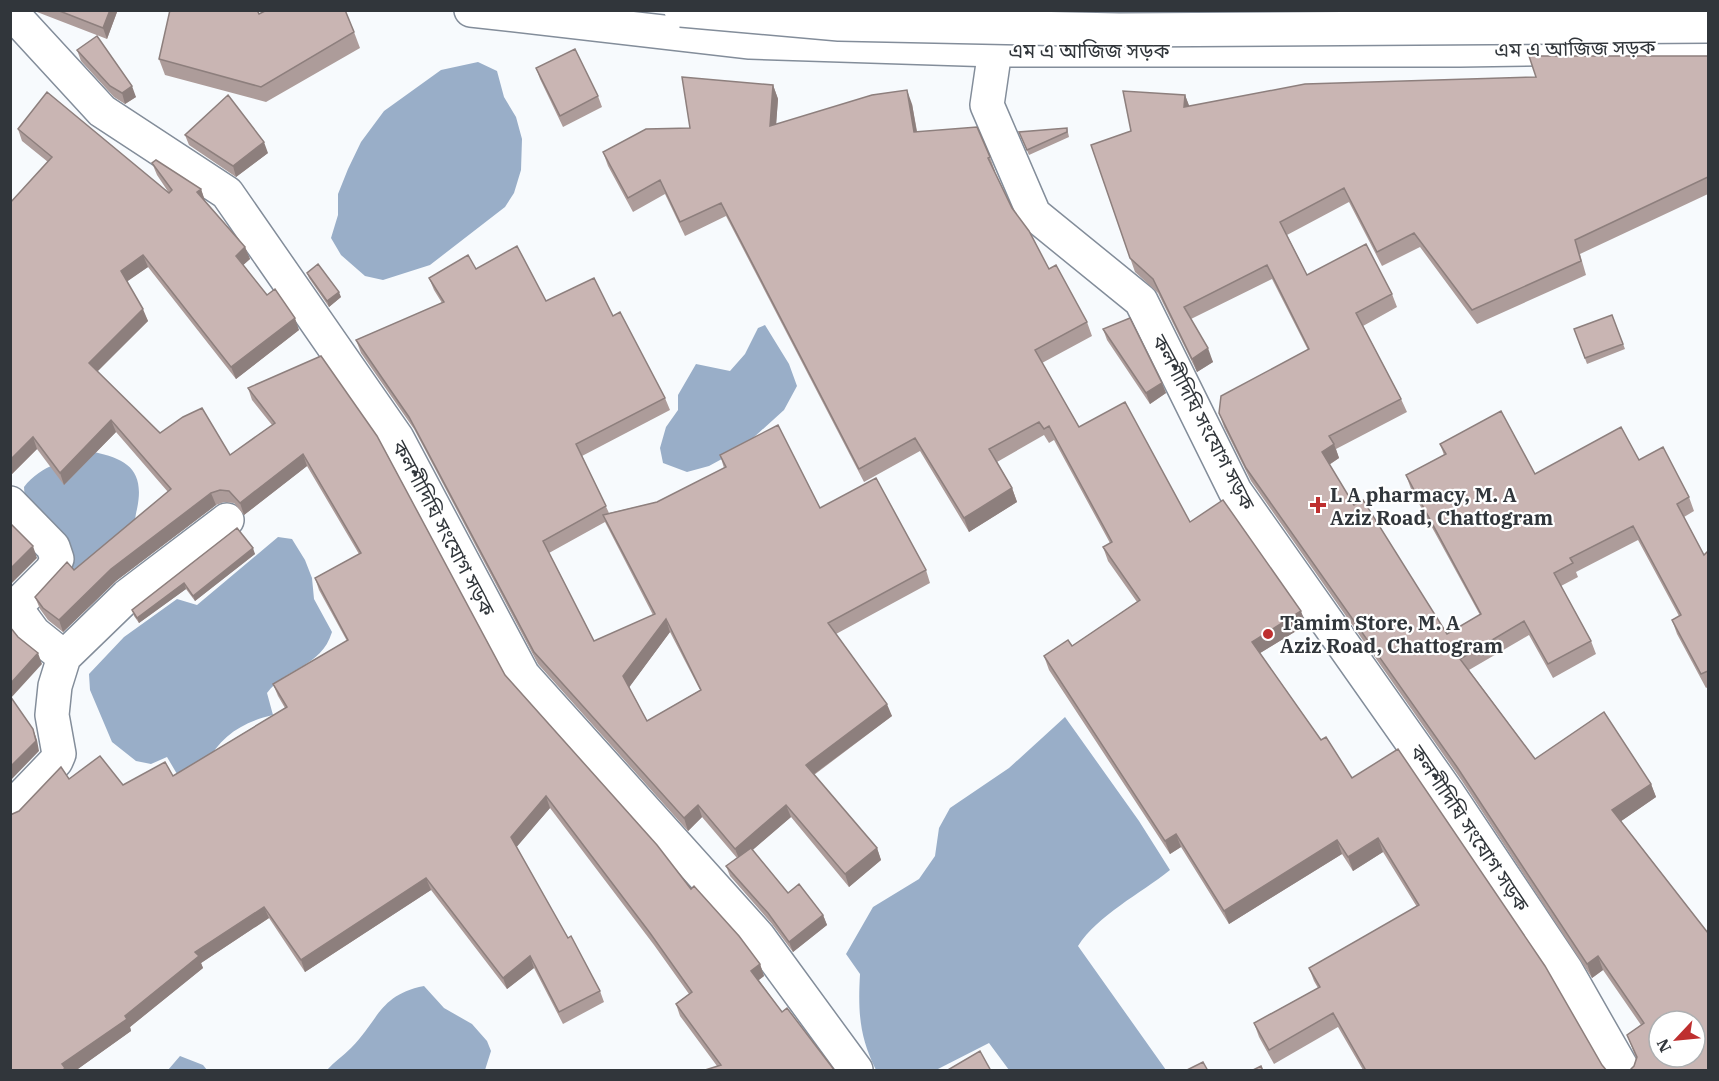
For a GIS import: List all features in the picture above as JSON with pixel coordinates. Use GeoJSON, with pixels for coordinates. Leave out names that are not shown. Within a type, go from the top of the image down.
{"type":"FeatureCollection","features":[{"type":"Feature","properties":{"kind":"main road","name":"এম এ আজিজ সড়ক"},"geometry":{"type":"LineString","coordinates":[[471,10],[750,42],[995,50],[1460,50],[1708,46]]}},
{"type":"Feature","properties":{"kind":"main road"},"geometry":{"type":"LineString","coordinates":[[681,10],[839,24],[1119,30],[1708,26]]}},
{"type":"Feature","properties":{"kind":"main road"},"geometry":{"type":"LineString","coordinates":[[1459,10],[1460,50]]}},
{"type":"Feature","properties":{"kind":"main road","name":"কলশীদিঘি সংযোগ সড়ক"},"geometry":{"type":"LineString","coordinates":[[10,11],[102,111],[227,193],[397,438],[523,675],[758,936],[856,1071]]}},
{"type":"Feature","properties":{"kind":"main road","name":"কলশীদিঘি সংযোগ সড়ক"},"geometry":{"type":"LineString","coordinates":[[995,50],[987,105],[1034,214],[1141,301],[1235,491],[1474,831],[1566,970],[1623,1071]]}},
{"type":"Feature","properties":{"kind":"main road"},"geometry":{"type":"LineString","coordinates":[[10,504],[53,547],[57,559],[52,570],[15,607],[34,633],[64,657]]}},
{"type":"Feature","properties":{"kind":"main road"},"geometry":{"type":"LineString","coordinates":[[10,809],[29,792],[56,761],[59,754],[52,715],[55,686],[64,657],[127,596],[227,520]]}},
{"type":"Feature","properties":{"kind":"water"},"geometry":{"type":"Polygon","coordinates":[[[478,62],[497,71],[504,97],[516,117],[522,139],[521,170],[514,193],[505,207],[430,265],[383,280],[365,276],[341,255],[331,238],[338,215],[338,194],[361,142],[384,111],[441,70],[478,62]]]}},
{"type":"Feature","properties":{"kind":"water"},"geometry":{"type":"Polygon","coordinates":[[[765,325],[789,364],[797,386],[784,410],[742,448],[709,466],[687,472],[663,463],[660,448],[666,427],[678,410],[678,395],[696,364],[730,371],[745,354],[758,328],[765,325]]]}},
{"type":"Feature","properties":{"kind":"water"},"geometry":{"type":"Polygon","coordinates":[[[94,452],[125,463],[136,476],[139,496],[132,532],[128,538],[79,586],[25,502],[24,487],[38,473],[47,468],[94,452]]]}},
{"type":"Feature","properties":{"kind":"water"},"geometry":{"type":"Polygon","coordinates":[[[278,537],[292,539],[305,560],[312,578],[314,599],[332,632],[327,644],[312,660],[275,684],[267,693],[273,715],[251,722],[233,732],[217,747],[205,766],[177,774],[167,757],[151,764],[136,761],[112,742],[90,690],[89,674],[124,637],[177,599],[197,605],[278,537]]]}},
{"type":"Feature","properties":{"kind":"water"},"geometry":{"type":"Polygon","coordinates":[[[1065,717],[1139,821],[1170,870],[1097,924],[1078,946],[1166,1070],[1009,1070],[989,1043],[936,1070],[876,1070],[866,1046],[861,1023],[860,974],[846,954],[873,907],[919,879],[935,856],[939,828],[950,808],[1009,768],[1065,717]]]}},
{"type":"Feature","properties":{"kind":"water"},"geometry":{"type":"Polygon","coordinates":[[[424,986],[444,1008],[472,1024],[487,1041],[491,1051],[485,1070],[327,1070],[351,1048],[389,1002],[409,990],[424,986]]]}},
{"type":"Feature","properties":{"kind":"water"},"geometry":{"type":"Polygon","coordinates":[[[180,1056],[203,1065],[207,1070],[168,1070],[180,1056]]]}},
{"type":"Feature","properties":{"kind":"building"},"geometry":{"type":"Polygon","coordinates":[[[57,10],[110,10],[103,28],[57,10]]]}},
{"type":"Feature","properties":{"kind":"building"},"geometry":{"type":"Polygon","coordinates":[[[170,10],[257,10],[259,14],[267,10],[345,10],[354,32],[261,87],[159,59],[170,10]]]}},
{"type":"Feature","properties":{"kind":"building"},"geometry":{"type":"Polygon","coordinates":[[[97,36],[132,86],[122,93],[110,86],[77,50],[97,36]]]}},
{"type":"Feature","properties":{"kind":"building"},"geometry":{"type":"Polygon","coordinates":[[[575,49],[598,96],[560,116],[536,68],[575,49]]]}},
{"type":"Feature","properties":{"kind":"building"},"geometry":{"type":"Polygon","coordinates":[[[1529,56],[1708,56],[1708,177],[1575,240],[1581,261],[1472,310],[1414,233],[1377,252],[1344,188],[1280,222],[1307,275],[1366,244],[1392,294],[1356,313],[1401,399],[1329,436],[1334,444],[1322,452],[1354,505],[1363,500],[1447,634],[1481,614],[1406,475],[1446,454],[1440,444],[1501,411],[1535,474],[1621,427],[1639,460],[1663,447],[1689,497],[1677,504],[1704,555],[1708,551],[1708,671],[1701,674],[1672,620],[1681,615],[1633,526],[1570,558],[1573,563],[1554,573],[1591,641],[1548,664],[1524,621],[1460,659],[1535,759],[1604,712],[1651,784],[1612,810],[1708,933],[1708,1071],[1629,1071],[1634,1066],[1637,1057],[1627,1035],[1644,1023],[1598,956],[1587,964],[1457,767],[1246,468],[1219,413],[1221,396],[1309,349],[1267,265],[1184,307],[1208,348],[1192,359],[1153,279],[1130,258],[1091,145],[1131,131],[1123,91],[1185,95],[1184,107],[1305,84],[1536,77],[1529,56]]]}},
{"type":"Feature","properties":{"kind":"building"},"geometry":{"type":"Polygon","coordinates":[[[682,77],[773,85],[770,126],[872,95],[907,90],[914,132],[977,127],[990,157],[988,158],[1012,208],[1029,231],[1049,269],[1056,265],[1087,322],[1035,350],[1079,427],[1125,402],[1190,522],[1223,500],[1301,611],[1252,642],[1321,740],[1326,737],[1352,778],[1398,749],[1545,966],[1607,1071],[1361,1071],[1365,1069],[1333,1013],[1269,1050],[1254,1023],[1320,987],[1309,968],[1419,905],[1378,838],[1348,857],[1337,840],[1224,911],[1176,834],[1165,841],[1044,656],[1068,640],[1072,646],[1140,600],[1103,547],[1112,542],[1049,426],[1044,429],[1039,422],[989,449],[1012,488],[964,518],[915,438],[859,469],[721,203],[680,222],[660,180],[628,198],[603,152],[646,129],[690,128],[682,77]]]}},
{"type":"Feature","properties":{"kind":"building"},"geometry":{"type":"Polygon","coordinates":[[[47,92],[169,193],[172,190],[152,163],[156,160],[201,189],[197,192],[245,247],[236,256],[267,295],[275,289],[295,318],[231,367],[143,255],[121,271],[143,309],[89,363],[160,433],[183,417],[202,408],[230,455],[275,423],[248,388],[321,356],[377,436],[505,675],[657,845],[691,889],[694,886],[739,936],[760,964],[751,971],[782,1012],[787,1008],[835,1071],[702,1071],[721,1065],[676,1004],[692,992],[546,796],[511,837],[568,938],[571,936],[600,991],[559,1012],[530,956],[503,978],[426,878],[301,960],[264,907],[195,952],[199,956],[125,1016],[127,1019],[62,1064],[65,1068],[62,1071],[10,1071],[10,815],[19,811],[61,767],[69,779],[100,756],[123,785],[165,762],[173,776],[287,707],[273,684],[348,640],[315,578],[361,553],[303,454],[240,503],[229,491],[220,490],[211,493],[111,569],[59,620],[43,608],[35,597],[67,562],[74,570],[171,489],[111,420],[60,473],[33,437],[10,460],[10,203],[52,157],[18,129],[47,92]]]}},
{"type":"Feature","properties":{"kind":"building"},"geometry":{"type":"Polygon","coordinates":[[[228,95],[264,142],[233,166],[185,135],[228,95]]]}},
{"type":"Feature","properties":{"kind":"building"},"geometry":{"type":"Polygon","coordinates":[[[1067,128],[1067,132],[1027,150],[1019,132],[1067,128]]]}},
{"type":"Feature","properties":{"kind":"building"},"geometry":{"type":"Polygon","coordinates":[[[517,246],[546,301],[594,278],[613,316],[620,312],[665,398],[576,444],[606,506],[543,541],[594,641],[655,614],[603,515],[657,502],[726,467],[720,455],[778,425],[820,508],[876,478],[926,570],[828,623],[887,704],[806,765],[877,848],[845,874],[786,805],[735,849],[698,805],[684,818],[534,652],[409,417],[356,340],[444,302],[429,278],[468,255],[476,269],[517,246]],[[666,619],[623,676],[647,721],[701,690],[666,619]]]}},
{"type":"Feature","properties":{"kind":"building"},"geometry":{"type":"Polygon","coordinates":[[[318,264],[339,292],[327,301],[307,273],[318,264]]]}},
{"type":"Feature","properties":{"kind":"building"},"geometry":{"type":"Polygon","coordinates":[[[1612,315],[1623,344],[1585,358],[1574,329],[1612,315]]]}},
{"type":"Feature","properties":{"kind":"building"},"geometry":{"type":"Polygon","coordinates":[[[1130,318],[1162,383],[1146,393],[1103,329],[1130,318]]]}},
{"type":"Feature","properties":{"kind":"building"},"geometry":{"type":"Polygon","coordinates":[[[10,523],[33,546],[10,569],[10,523]]]}},
{"type":"Feature","properties":{"kind":"building"},"geometry":{"type":"Polygon","coordinates":[[[237,528],[253,548],[193,596],[184,583],[137,618],[132,610],[237,528]]]}},
{"type":"Feature","properties":{"kind":"building"},"geometry":{"type":"Polygon","coordinates":[[[10,627],[18,637],[38,653],[10,684],[10,627]]]}},
{"type":"Feature","properties":{"kind":"building"},"geometry":{"type":"Polygon","coordinates":[[[10,696],[33,729],[36,741],[10,767],[10,696]]]}},
{"type":"Feature","properties":{"kind":"building"},"geometry":{"type":"Polygon","coordinates":[[[751,848],[788,893],[799,884],[823,915],[789,942],[768,913],[726,866],[751,848]]]}},
{"type":"Feature","properties":{"kind":"building"},"geometry":{"type":"Polygon","coordinates":[[[980,1051],[991,1071],[946,1071],[980,1051]]]}},
{"type":"Feature","properties":{"kind":"building"},"geometry":{"type":"Polygon","coordinates":[[[1203,1062],[1208,1071],[1185,1071],[1203,1062]]]}},
{"type":"Feature","properties":{"kind":"building"},"geometry":{"type":"Polygon","coordinates":[[[1261,1066],[1263,1071],[1251,1071],[1261,1066]]]}},
{"type":"Feature","properties":{"kind":"place","name":"L A pharmacy, M. A Aziz Road, Chattogram"},"geometry":{"type":"Point","coordinates":[1318,505]}},
{"type":"Feature","properties":{"kind":"place","name":"Tamim Store, M. A Aziz Road, Chattogram"},"geometry":{"type":"Point","coordinates":[1268,634]}}]}
